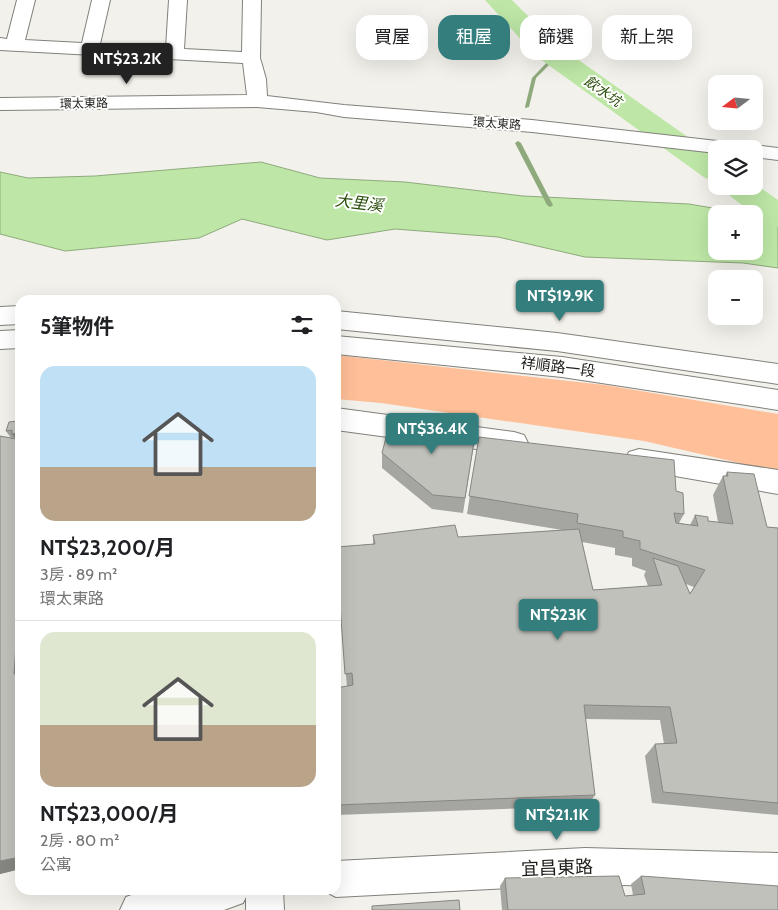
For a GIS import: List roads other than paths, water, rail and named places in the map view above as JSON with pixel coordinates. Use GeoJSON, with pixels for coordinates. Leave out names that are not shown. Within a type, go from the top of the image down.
{"type":"FeatureCollection","features":[{"type":"Feature","properties":{"kind":"street"},"geometry":{"type":"LineString","coordinates":[[26,0],[7,45],[174,53],[251,61]]}},
{"type":"Feature","properties":{"kind":"street"},"geometry":{"type":"LineString","coordinates":[[90,49],[100,0]]}},
{"type":"Feature","properties":{"kind":"street"},"geometry":{"type":"LineString","coordinates":[[174,53],[178,0]]}},
{"type":"Feature","properties":{"kind":"street"},"geometry":{"type":"LineString","coordinates":[[252,0],[251,61],[256,79],[258,101]]}},
{"type":"Feature","properties":{"kind":"street","name":"環太東路"},"geometry":{"type":"LineString","coordinates":[[0,104],[258,101],[316,106],[344,111],[532,126],[708,145]]}},
{"type":"Feature","properties":{"kind":"street"},"geometry":{"type":"LineString","coordinates":[[763,152],[778,154]]}},
{"type":"Feature","properties":{"kind":"street"},"geometry":{"type":"LineString","coordinates":[[0,316],[15,315]]}},
{"type":"Feature","properties":{"kind":"street","name":"祥順路一段"},"geometry":{"type":"LineString","coordinates":[[341,320],[556,342],[778,374]]}},
{"type":"Feature","properties":{"kind":"street"},"geometry":{"type":"LineString","coordinates":[[0,340],[15,339]]}},
{"type":"Feature","properties":{"kind":"street","name":"祥順路一段"},"geometry":{"type":"LineString","coordinates":[[341,345],[562,366],[778,400]]}},
{"type":"Feature","properties":{"kind":"street"},"geometry":{"type":"LineString","coordinates":[[341,420],[539,446]]}},
{"type":"Feature","properties":{"kind":"street"},"geometry":{"type":"LineString","coordinates":[[616,457],[778,482]]}},
{"type":"Feature","properties":{"kind":"street","name":"宜昌東路"},"geometry":{"type":"LineString","coordinates":[[341,879],[586,866],[778,871]]}},
{"type":"Feature","properties":{"kind":"street"},"geometry":{"type":"LineString","coordinates":[[139,910],[207,895]]}},
{"type":"Feature","properties":{"kind":"street"},"geometry":{"type":"LineString","coordinates":[[264,895],[264,910]]}},
{"type":"Feature","properties":{"kind":"water","name":"大里溪"},"geometry":{"type":"Polygon","coordinates":[[[261,162],[320,178],[405,182],[523,196],[689,204],[708,207],[708,260],[763,260],[763,216],[778,218],[778,268],[743,263],[585,257],[498,237],[395,229],[327,240],[242,219],[199,238],[65,251],[0,234],[0,172],[28,178],[95,176],[261,162]]]}},
{"type":"Feature","properties":{"kind":"waterway","name":"飲水坑"},"geometry":{"type":"LineString","coordinates":[[498,0],[546,50],[708,165]]}},
{"type":"Feature","properties":{"kind":"waterway"},"geometry":{"type":"LineString","coordinates":[[527,107],[534,78],[552,60]]}},
{"type":"Feature","properties":{"kind":"waterway"},"geometry":{"type":"LineString","coordinates":[[518,143],[550,205]]}},
{"type":"Feature","properties":{"kind":"waterway","name":"飲水坑"},"geometry":{"type":"LineString","coordinates":[[749,195],[778,216]]}}]}
